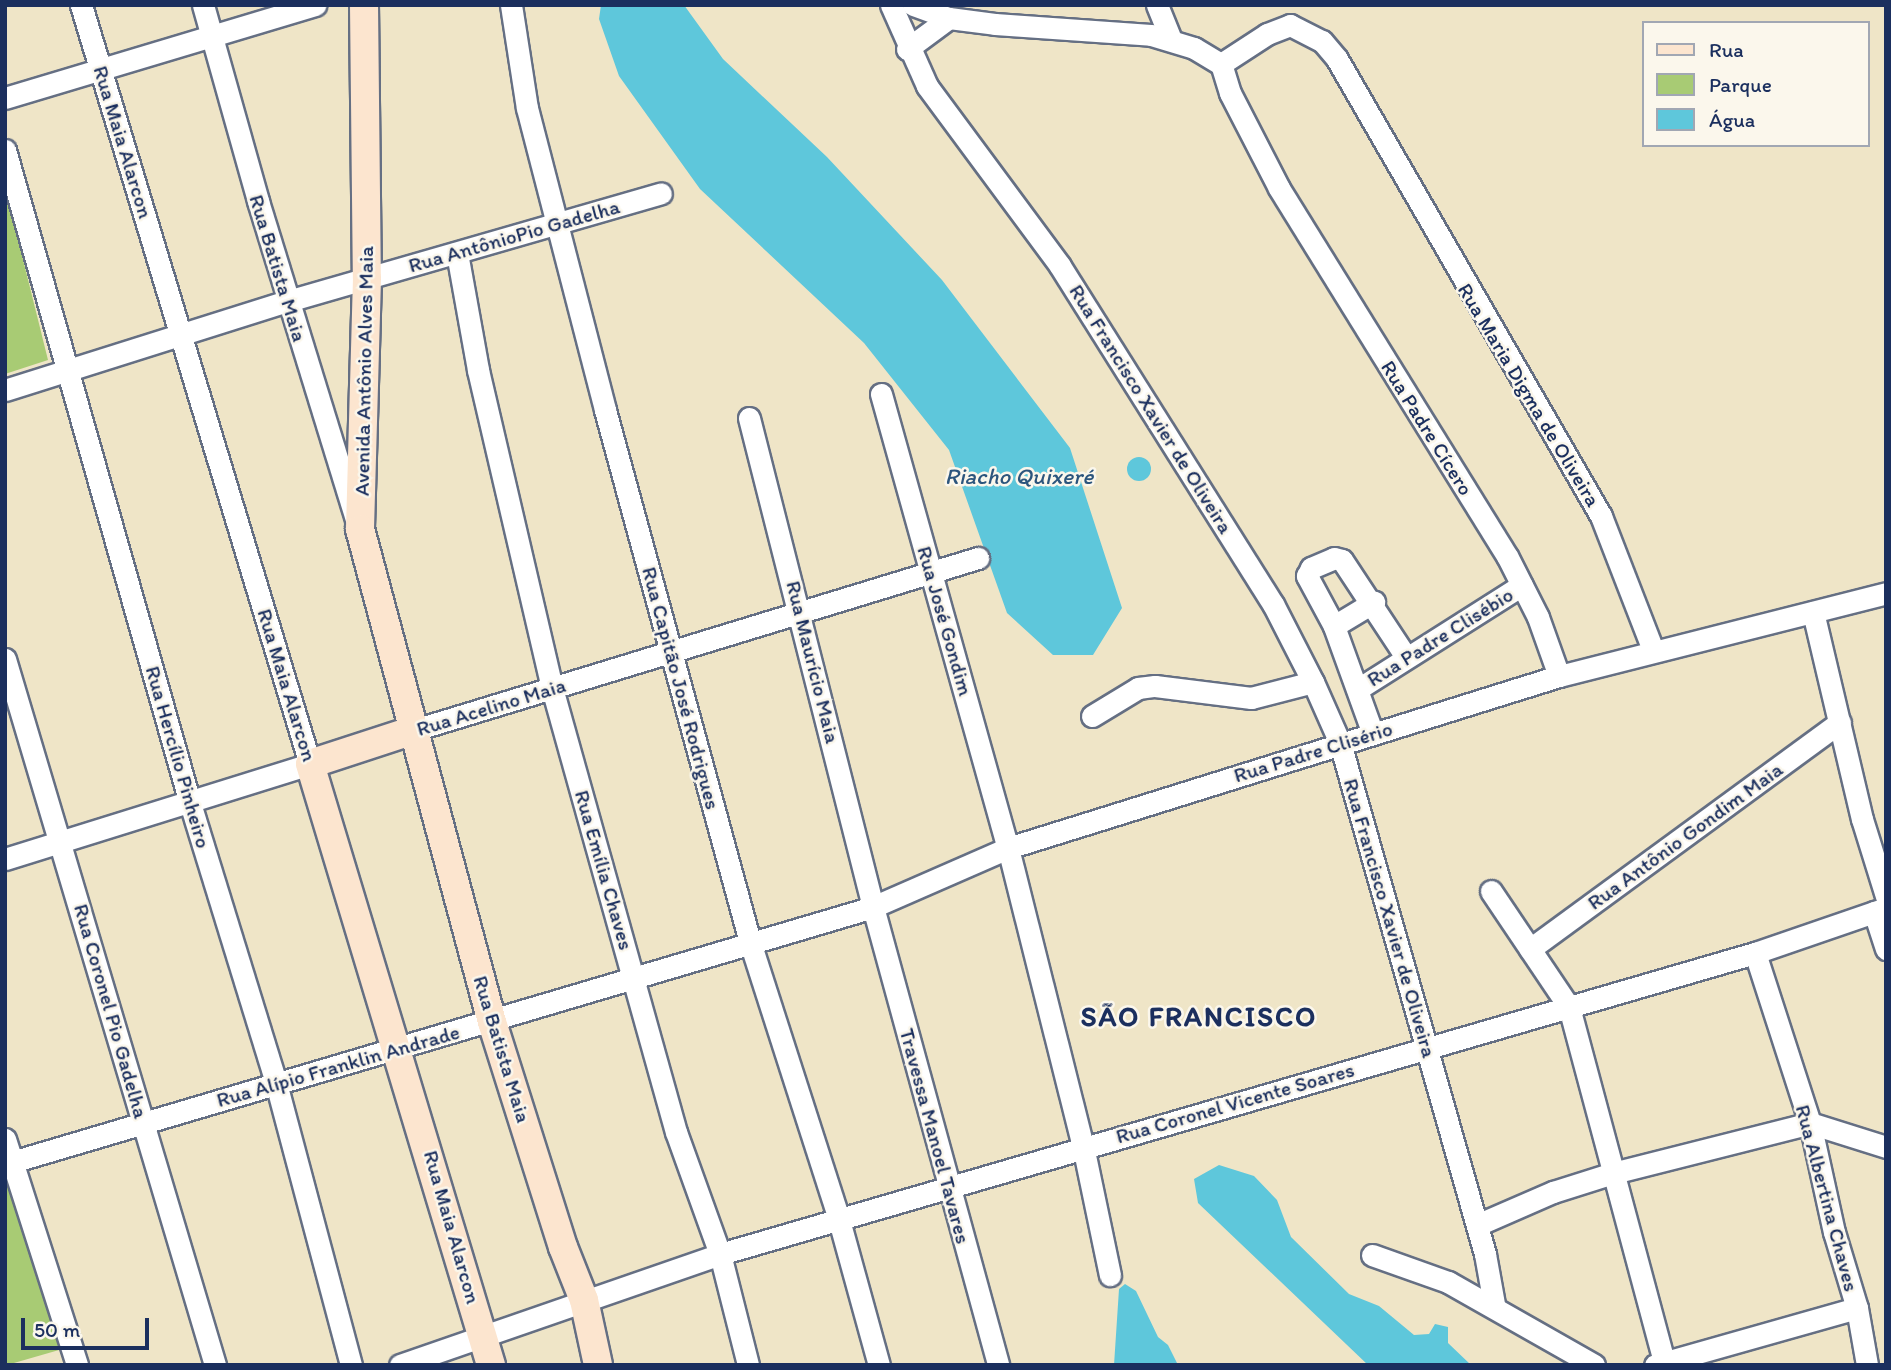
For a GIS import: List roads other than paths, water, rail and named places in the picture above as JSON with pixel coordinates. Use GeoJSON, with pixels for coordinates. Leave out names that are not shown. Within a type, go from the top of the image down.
{"type":"FeatureCollection","features":[{"type":"Feature","properties":{"kind":"main road","name":"Avenida Antônio Alves Maia"},"geometry":{"type":"LineString","coordinates":[[364,5],[367,278],[360,529],[411,731]]}},
{"type":"Feature","properties":{"kind":"main road","name":"Rua Acelino Maia"},"geometry":{"type":"LineString","coordinates":[[310,764],[411,731]]}},
{"type":"Feature","properties":{"kind":"main road","name":"Rua Batista Maia"},"geometry":{"type":"LineString","coordinates":[[411,731],[492,1022],[563,1247],[584,1300],[598,1365]]}},
{"type":"Feature","properties":{"kind":"main road","name":"Rua Maia Alarcon"},"geometry":{"type":"LineString","coordinates":[[310,764],[399,1047],[491,1365]]}},
{"type":"Feature","properties":{"kind":"street","name":"Rua Maia Alarcon"},"geometry":{"type":"LineString","coordinates":[[81,5],[310,764]]}},
{"type":"Feature","properties":{"kind":"street","name":"Rua Batista Maia"},"geometry":{"type":"LineString","coordinates":[[203,5],[288,301],[360,529]]}},
{"type":"Feature","properties":{"kind":"street"},"geometry":{"type":"LineString","coordinates":[[5,98],[315,5]]}},
{"type":"Feature","properties":{"kind":"street","name":"Rua Capitão José Rodrigues"},"geometry":{"type":"LineString","coordinates":[[511,5],[527,108],[555,225],[750,942],[839,1220],[879,1365]]}},
{"type":"Feature","properties":{"kind":"street","name":"Rua Francisco Xavier de Oliveira"},"geometry":{"type":"LineString","coordinates":[[891,5],[907,49],[927,86],[1060,266],[1273,604],[1313,682],[1340,743],[1477,1225],[1494,1304]]}},
{"type":"Feature","properties":{"kind":"street"},"geometry":{"type":"LineString","coordinates":[[913,5],[949,18],[1171,39],[1221,64]]}},
{"type":"Feature","properties":{"kind":"street"},"geometry":{"type":"LineString","coordinates":[[1157,5],[1171,39]]}},
{"type":"Feature","properties":{"kind":"street"},"geometry":{"type":"LineString","coordinates":[[907,49],[949,18]]}},
{"type":"Feature","properties":{"kind":"street","name":"Rua Maria Digma de Oliveira"},"geometry":{"type":"LineString","coordinates":[[1221,64],[1290,25],[1307,32],[1330,49],[1385,149],[1601,516],[1653,650]]}},
{"type":"Feature","properties":{"kind":"street","name":"Rua Padre Cícero"},"geometry":{"type":"LineString","coordinates":[[1221,64],[1230,93],[1279,188],[1522,585],[1559,676]]}},
{"type":"Feature","properties":{"kind":"street","name":"Rua Hercílio Pinheiro"},"geometry":{"type":"LineString","coordinates":[[5,150],[190,803],[276,1083],[351,1365]]}},
{"type":"Feature","properties":{"kind":"street","name":"Rua AntônioPio Gadelha"},"geometry":{"type":"LineString","coordinates":[[5,390],[288,301],[661,193]]}},
{"type":"Feature","properties":{"kind":"street","name":"Rua Emília Chaves"},"geometry":{"type":"LineString","coordinates":[[457,253],[478,370],[552,688],[676,1132],[720,1254],[748,1365]]}},
{"type":"Feature","properties":{"kind":"street","name":"Rua José Gondim"},"geometry":{"type":"LineString","coordinates":[[881,394],[1008,848],[1083,1146],[1110,1275]]}},
{"type":"Feature","properties":{"kind":"street","name":"Rua Maurício Maia"},"geometry":{"type":"LineString","coordinates":[[749,418],[801,612],[873,907]]}},
{"type":"Feature","properties":{"kind":"street","name":"Rua Acelino Maia"},"geometry":{"type":"LineString","coordinates":[[411,731],[978,558]]}},
{"type":"Feature","properties":{"kind":"street"},"geometry":{"type":"LineString","coordinates":[[1373,734],[1334,626],[1307,576],[1311,568],[1334,558],[1342,559],[1374,602],[1406,657]]}},
{"type":"Feature","properties":{"kind":"street","name":"Rua Padre Clisébio"},"geometry":{"type":"LineString","coordinates":[[1358,689],[1522,585]]}},
{"type":"Feature","properties":{"kind":"street","name":"Rua Padre Clisério"},"geometry":{"type":"LineString","coordinates":[[750,942],[873,907],[1008,848],[1340,743],[1653,650],[1886,593]]}},
{"type":"Feature","properties":{"kind":"street"},"geometry":{"type":"LineString","coordinates":[[1334,626],[1374,602]]}},
{"type":"Feature","properties":{"kind":"street"},"geometry":{"type":"LineString","coordinates":[[1812,612],[1882,906],[1886,949]]}},
{"type":"Feature","properties":{"kind":"street","name":"Rua Coronel Pio Gadelha"},"geometry":{"type":"LineString","coordinates":[[5,659],[215,1365]]}},
{"type":"Feature","properties":{"kind":"street"},"geometry":{"type":"LineString","coordinates":[[1092,716],[1138,688],[1155,686],[1251,698],[1313,682]]}},
{"type":"Feature","properties":{"kind":"street","name":"Rua Antônio Gondim Maia"},"geometry":{"type":"LineString","coordinates":[[1530,949],[1840,722]]}},
{"type":"Feature","properties":{"kind":"street","name":"Rua Acelino Maia"},"geometry":{"type":"LineString","coordinates":[[5,859],[310,764]]}},
{"type":"Feature","properties":{"kind":"street"},"geometry":{"type":"LineString","coordinates":[[1492,891],[1569,1007],[1661,1364],[1857,1308]]}},
{"type":"Feature","properties":{"kind":"street","name":"Rua Coronel Vicente Soares"},"geometry":{"type":"LineString","coordinates":[[400,1365],[720,1254],[1083,1146],[1755,953],[1882,906]]}},
{"type":"Feature","properties":{"kind":"street","name":"Travessa Manoel Tavares"},"geometry":{"type":"LineString","coordinates":[[873,907],[998,1365]]}},
{"type":"Feature","properties":{"kind":"street","name":"Rua Alípio Franklin Andrade"},"geometry":{"type":"LineString","coordinates":[[8,1163],[492,1022],[750,942]]}},
{"type":"Feature","properties":{"kind":"street","name":"Rua Albertina Chaves"},"geometry":{"type":"LineString","coordinates":[[1755,953],[1810,1123],[1834,1232],[1857,1308],[1867,1365]]}},
{"type":"Feature","properties":{"kind":"street"},"geometry":{"type":"LineString","coordinates":[[1477,1225],[1553,1192],[1613,1173],[1810,1123],[1886,1147]]}},
{"type":"Feature","properties":{"kind":"street"},"geometry":{"type":"LineString","coordinates":[[5,1139],[8,1163],[77,1365]]}},
{"type":"Feature","properties":{"kind":"street"},"geometry":{"type":"LineString","coordinates":[[1371,1255],[1414,1268],[1494,1304],[1594,1365]]}},
{"type":"Feature","properties":{"kind":"water","name":"Riacho Quixeré"},"geometry":{"type":"Polygon","coordinates":[[[601,5],[684,5],[723,59],[827,157],[942,280],[1070,448],[1122,608],[1093,655],[1053,655],[1007,613],[949,450],[864,343],[700,189],[619,76],[599,19],[601,5]]]}},
{"type":"Feature","properties":{"kind":"water"},"geometry":{"type":"Polygon","coordinates":[[[1139,457],[1148,460],[1151,469],[1148,478],[1139,481],[1130,478],[1127,469],[1130,460],[1139,457]]]}},
{"type":"Feature","properties":{"kind":"water"},"geometry":{"type":"Polygon","coordinates":[[[1219,1165],[1254,1176],[1277,1200],[1291,1237],[1349,1294],[1379,1306],[1414,1335],[1429,1334],[1435,1324],[1448,1327],[1448,1343],[1471,1365],[1368,1365],[1198,1203],[1194,1179],[1219,1165]]]}},
{"type":"Feature","properties":{"kind":"water"},"geometry":{"type":"Polygon","coordinates":[[[1125,1284],[1136,1291],[1158,1337],[1168,1345],[1178,1365],[1114,1365],[1119,1289],[1125,1284]]]}},
{"type":"Feature","properties":{"kind":"district","name":"SÃO FRANCISCO"},"geometry":{"type":"Point","coordinates":[1199,1016]}}]}
